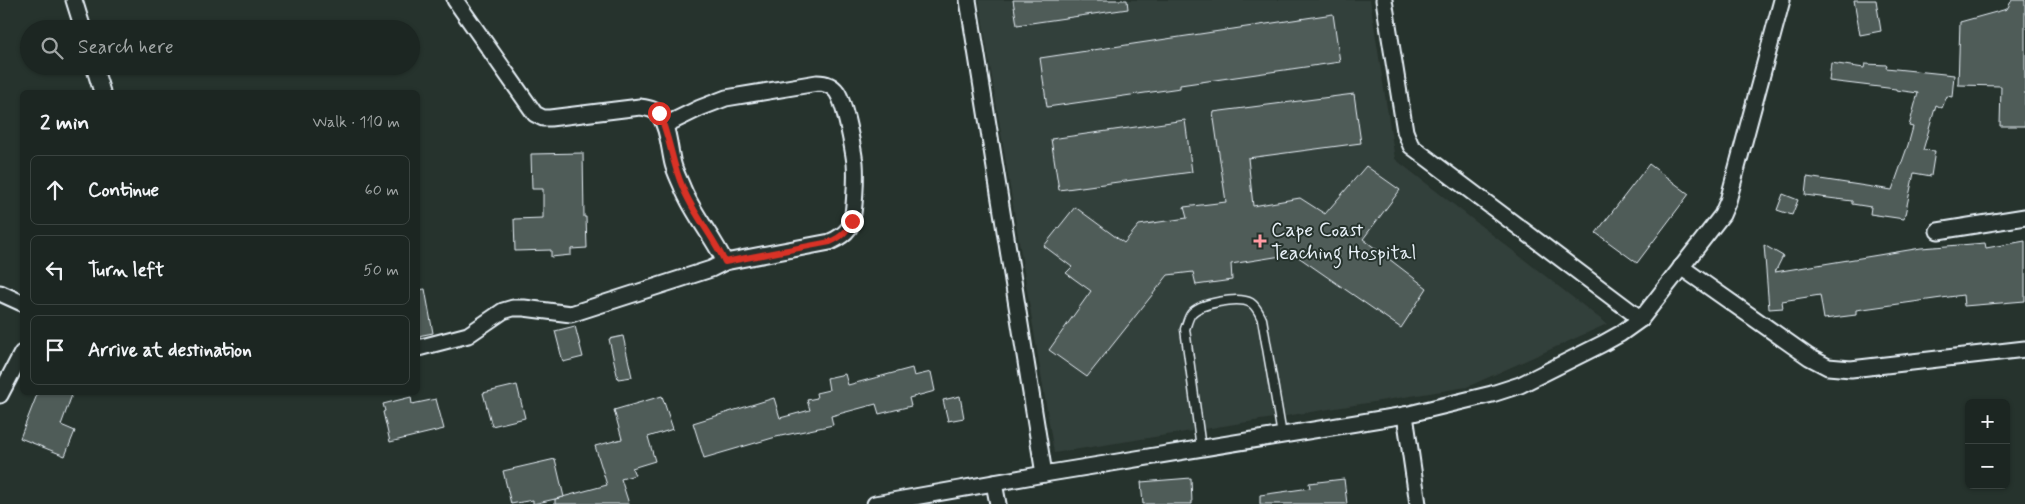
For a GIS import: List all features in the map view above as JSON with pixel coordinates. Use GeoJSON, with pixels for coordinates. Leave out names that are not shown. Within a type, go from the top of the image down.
{"type":"FeatureCollection","features":[{"type":"Feature","properties":{"kind":"street"},"geometry":{"type":"LineString","coordinates":[[74,0],[80,20]]}},
{"type":"Feature","properties":{"kind":"street"},"geometry":{"type":"LineString","coordinates":[[455,0],[535,114],[543,118],[550,118],[640,107],[652,109],[659,113],[665,125],[674,166],[683,189],[691,207],[717,245],[725,262]]}},
{"type":"Feature","properties":{"kind":"street"},"geometry":{"type":"LineString","coordinates":[[968,0],[1044,474]]}},
{"type":"Feature","properties":{"kind":"street"},"geometry":{"type":"LineString","coordinates":[[1384,0],[1404,131],[1411,146],[1641,319]]}},
{"type":"Feature","properties":{"kind":"street"},"geometry":{"type":"LineString","coordinates":[[875,504],[1044,474],[1405,415],[1492,394],[1520,385],[1620,334],[1641,319],[1722,215],[1728,201],[1782,0]]}},
{"type":"Feature","properties":{"kind":"street"},"geometry":{"type":"LineString","coordinates":[[97,75],[101,90]]}},
{"type":"Feature","properties":{"kind":"street"},"geometry":{"type":"LineString","coordinates":[[420,347],[468,335],[503,311],[513,308],[571,314],[711,269],[725,262],[830,242],[841,237],[849,228],[852,221],[856,174],[855,161],[841,101],[836,90],[826,83],[726,98],[665,125]]}},
{"type":"Feature","properties":{"kind":"street"},"geometry":{"type":"LineString","coordinates":[[1938,231],[2025,217]]}},
{"type":"Feature","properties":{"kind":"street"},"geometry":{"type":"LineString","coordinates":[[1681,267],[1809,357],[1828,367],[1851,369],[2025,349]]}},
{"type":"Feature","properties":{"kind":"street"},"geometry":{"type":"LineString","coordinates":[[0,293],[20,302]]}},
{"type":"Feature","properties":{"kind":"street"},"geometry":{"type":"LineString","coordinates":[[0,396],[20,356]]}},
{"type":"Feature","properties":{"kind":"street"},"geometry":{"type":"LineString","coordinates":[[1405,415],[1418,504]]}},
{"type":"Feature","properties":{"kind":"street"},"geometry":{"type":"LineString","coordinates":[[994,483],[998,504]]}},
{"type":"Feature","properties":{"kind":"lane"},"geometry":{"type":"LineString","coordinates":[[1201,448],[1186,329],[1190,314],[1202,305],[1242,300],[1250,303],[1258,310],[1262,319],[1282,435]]}},
{"type":"Feature","properties":{"kind":"shaded area","name":"Cape Coast Teaching Hospital"},"geometry":{"type":"Polygon","coordinates":[[[979,0],[1370,0],[1395,159],[1607,324],[1467,387],[1054,453],[979,0]]]}},
{"type":"Feature","properties":{"kind":"building"},"geometry":{"type":"Polygon","coordinates":[[[1013,0],[1127,0],[1128,9],[1017,25],[1013,0]]]}},
{"type":"Feature","properties":{"kind":"building"},"geometry":{"type":"Polygon","coordinates":[[[1854,0],[1876,0],[1881,31],[1860,35],[1854,0]]]}},
{"type":"Feature","properties":{"kind":"building"},"geometry":{"type":"Polygon","coordinates":[[[2012,0],[2025,0],[2025,126],[2000,126],[2001,86],[1958,85],[1960,22],[2007,9],[2012,0]]]}},
{"type":"Feature","properties":{"kind":"building"},"geometry":{"type":"Polygon","coordinates":[[[1333,14],[1340,62],[1180,85],[1180,88],[1047,107],[1040,58],[1333,14]]]}},
{"type":"Feature","properties":{"kind":"building"},"geometry":{"type":"Polygon","coordinates":[[[1831,63],[1864,68],[1865,64],[1887,65],[1886,68],[1954,75],[1952,97],[1947,96],[1942,108],[1936,105],[1923,150],[1935,151],[1931,176],[1914,173],[1904,219],[1870,214],[1871,207],[1852,204],[1852,201],[1805,195],[1807,177],[1892,190],[1913,127],[1909,126],[1918,93],[1829,81],[1831,63]]]}},
{"type":"Feature","properties":{"kind":"building"},"geometry":{"type":"Polygon","coordinates":[[[1354,94],[1361,143],[1248,158],[1253,206],[1300,198],[1325,214],[1366,166],[1400,190],[1363,239],[1427,288],[1401,328],[1294,254],[1231,264],[1232,280],[1196,285],[1193,272],[1168,275],[1087,377],[1049,350],[1091,291],[1066,273],[1072,267],[1044,246],[1075,207],[1124,243],[1139,225],[1187,218],[1184,207],[1226,202],[1213,112],[1354,94]]]}},
{"type":"Feature","properties":{"kind":"building"},"geometry":{"type":"Polygon","coordinates":[[[1185,120],[1192,172],[1059,190],[1051,139],[1185,120]]]}},
{"type":"Feature","properties":{"kind":"building"},"geometry":{"type":"Polygon","coordinates":[[[583,153],[584,217],[586,217],[587,248],[571,249],[571,255],[551,257],[551,250],[515,251],[514,219],[543,218],[543,189],[532,189],[531,154],[583,153]]]}},
{"type":"Feature","properties":{"kind":"building"},"geometry":{"type":"Polygon","coordinates":[[[1649,164],[1689,194],[1637,263],[1596,233],[1649,164]]]}},
{"type":"Feature","properties":{"kind":"building"},"geometry":{"type":"Polygon","coordinates":[[[1783,194],[1798,200],[1792,215],[1777,210],[1783,194]]]}},
{"type":"Feature","properties":{"kind":"building"},"geometry":{"type":"Polygon","coordinates":[[[2025,241],[2025,301],[1964,306],[1963,295],[1856,310],[1856,315],[1824,319],[1820,295],[1782,301],[1783,308],[1769,309],[1764,245],[1783,256],[1775,272],[1921,248],[1985,243],[1986,248],[2025,241]]]}},
{"type":"Feature","properties":{"kind":"building"},"geometry":{"type":"Polygon","coordinates":[[[425,289],[433,333],[420,336],[420,290],[425,289]]]}},
{"type":"Feature","properties":{"kind":"building"},"geometry":{"type":"Polygon","coordinates":[[[575,326],[583,357],[563,362],[555,331],[575,326]]]}},
{"type":"Feature","properties":{"kind":"building"},"geometry":{"type":"Polygon","coordinates":[[[623,336],[632,377],[618,379],[609,339],[623,336]]]}},
{"type":"Feature","properties":{"kind":"building"},"geometry":{"type":"Polygon","coordinates":[[[912,368],[914,376],[931,372],[935,391],[909,398],[911,406],[879,414],[876,404],[831,416],[833,425],[776,437],[704,458],[693,423],[774,398],[780,418],[810,410],[807,400],[817,398],[816,393],[829,390],[827,378],[845,374],[848,385],[912,368]]]}},
{"type":"Feature","properties":{"kind":"building"},"geometry":{"type":"Polygon","coordinates":[[[517,385],[525,418],[492,426],[483,393],[517,385]]]}},
{"type":"Feature","properties":{"kind":"building"},"geometry":{"type":"Polygon","coordinates":[[[37,395],[72,395],[61,425],[75,431],[65,456],[20,438],[37,395]]]}},
{"type":"Feature","properties":{"kind":"building"},"geometry":{"type":"Polygon","coordinates":[[[662,396],[673,429],[648,437],[655,461],[632,468],[635,475],[621,479],[629,504],[555,504],[555,499],[607,485],[595,446],[622,439],[614,410],[662,396]]]}},
{"type":"Feature","properties":{"kind":"building"},"geometry":{"type":"Polygon","coordinates":[[[960,396],[964,418],[948,421],[943,400],[960,396]]]}},
{"type":"Feature","properties":{"kind":"building"},"geometry":{"type":"Polygon","coordinates":[[[411,397],[412,404],[436,399],[444,429],[390,442],[383,404],[411,397]]]}},
{"type":"Feature","properties":{"kind":"building"},"geometry":{"type":"Polygon","coordinates":[[[555,459],[564,497],[533,504],[533,500],[511,504],[503,471],[555,459]]]}},
{"type":"Feature","properties":{"kind":"building"},"geometry":{"type":"Polygon","coordinates":[[[1191,478],[1192,504],[1143,504],[1141,482],[1191,478]]]}},
{"type":"Feature","properties":{"kind":"building"},"geometry":{"type":"Polygon","coordinates":[[[1344,479],[1347,504],[1260,504],[1260,495],[1310,488],[1309,483],[1344,479]]]}},
{"type":"Feature","properties":{"kind":"place","name":"Cape Coast Teaching Hospital"},"geometry":{"type":"Point","coordinates":[1260,241]}},
{"type":"Feature","properties":{"kind":"route"},"geometry":{"type":"LineString","coordinates":[[659,113],[665,125],[674,166],[683,189],[691,207],[717,245],[725,262],[830,242],[841,237],[852,221]]}}]}
